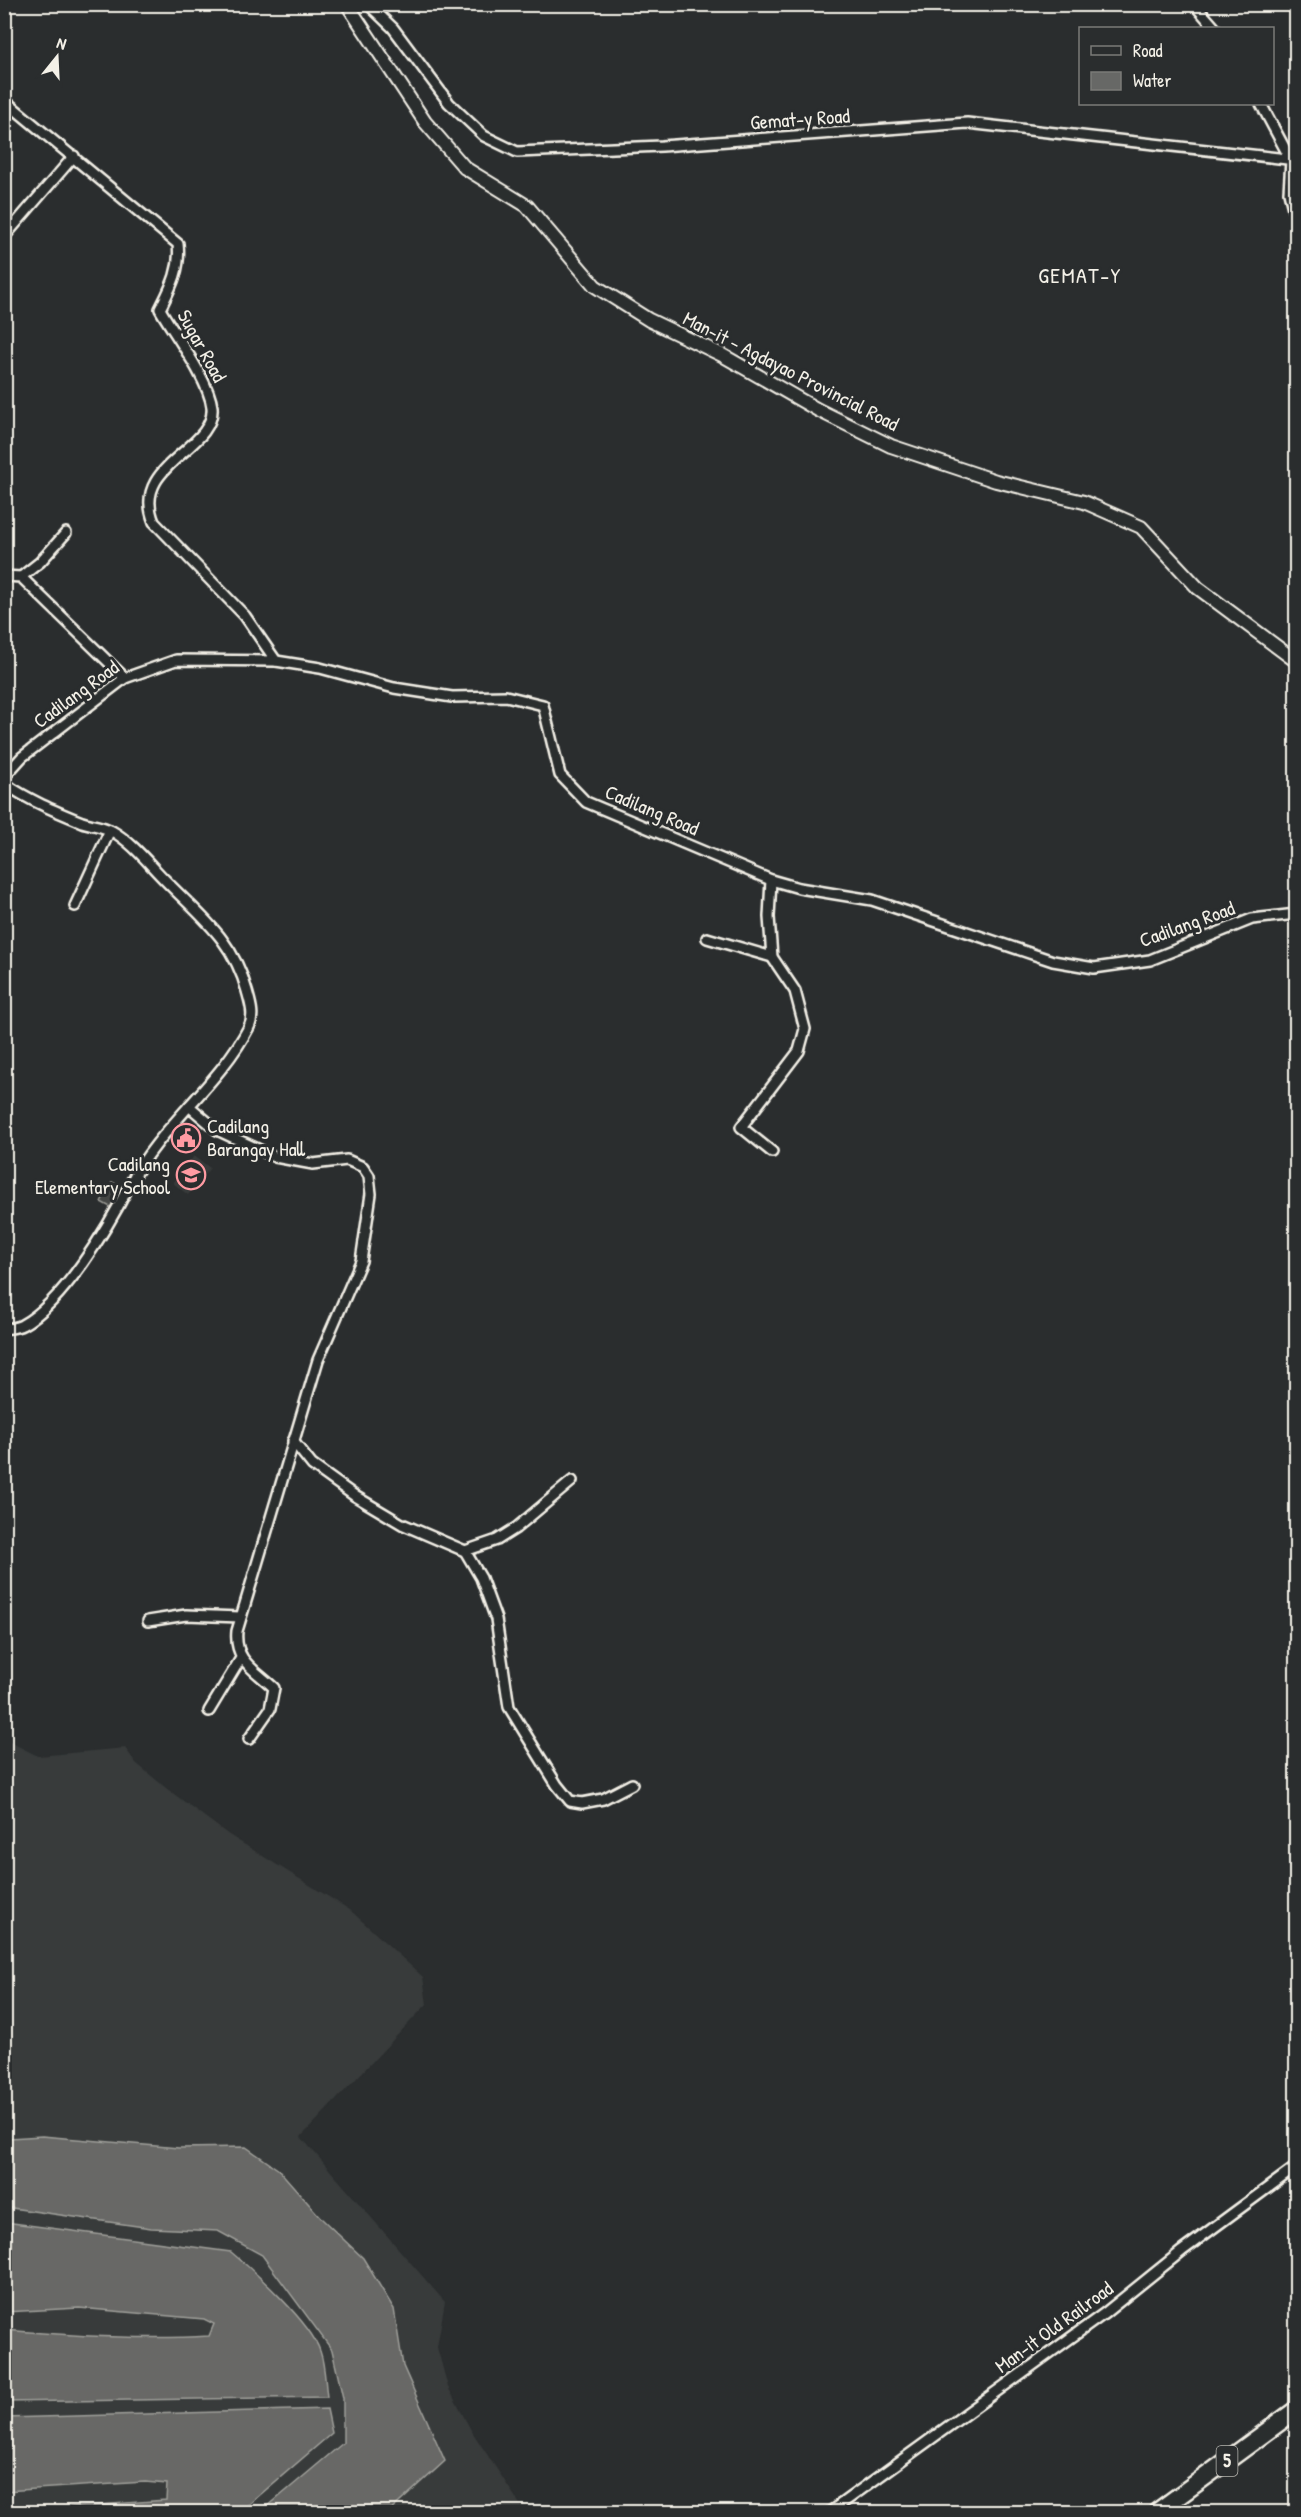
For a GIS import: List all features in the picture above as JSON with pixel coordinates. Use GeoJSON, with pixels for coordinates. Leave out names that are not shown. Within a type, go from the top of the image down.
{"type":"FeatureCollection","features":[{"type":"Feature","properties":{"kind":"highway","name":"5"},"geometry":{"type":"LineString","coordinates":[[1157,2512],[1296,2410]]}},
{"type":"Feature","properties":{"kind":"street","name":"Man-it – Agdayao Provincial Road"},"geometry":{"type":"LineString","coordinates":[[347,4],[419,114],[465,168],[527,206],[595,286],[649,320],[722,355],[818,410],[891,446],[996,481],[1084,502],[1141,527],[1198,588],[1296,662]]}},
{"type":"Feature","properties":{"kind":"street","name":"Gemat-y Road"},"geometry":{"type":"LineString","coordinates":[[368,4],[393,28],[449,103],[484,136],[517,152],[547,153],[662,146],[967,123],[1294,160]]}},
{"type":"Feature","properties":{"kind":"street"},"geometry":{"type":"LineString","coordinates":[[1194,4],[1214,27]]}},
{"type":"Feature","properties":{"kind":"street","name":"Sugar Road"},"geometry":{"type":"LineString","coordinates":[[4,100],[178,244],[180,261],[172,285],[160,309],[208,389],[212,408],[205,431],[161,473],[149,495],[148,508],[154,522],[245,616],[276,661]]}},
{"type":"Feature","properties":{"kind":"street"},"geometry":{"type":"LineString","coordinates":[[1262,105],[1294,160],[1289,192],[1296,221]]}},
{"type":"Feature","properties":{"kind":"street"},"geometry":{"type":"LineString","coordinates":[[4,237],[74,156]]}},
{"type":"Feature","properties":{"kind":"street"},"geometry":{"type":"LineString","coordinates":[[21,577],[40,562],[66,533]]}},
{"type":"Feature","properties":{"kind":"street"},"geometry":{"type":"LineString","coordinates":[[4,576],[21,577],[125,678]]}},
{"type":"Feature","properties":{"kind":"street","name":"Cadilang Road"},"geometry":{"type":"LineString","coordinates":[[4,777],[22,757],[125,678],[176,660],[276,661],[320,668],[394,688],[452,697],[507,696],[543,705],[560,775],[586,802],[771,880],[799,888],[872,900],[1053,962],[1094,968],[1150,960],[1252,919],[1296,914]]}},
{"type":"Feature","properties":{"kind":"street"},"geometry":{"type":"LineString","coordinates":[[4,783],[22,796],[84,822],[110,830],[131,845],[220,934],[241,968],[252,1007],[251,1024],[189,1106],[164,1132],[131,1183],[100,1239],[77,1271],[40,1312],[21,1326],[4,1329]]}},
{"type":"Feature","properties":{"kind":"street"},"geometry":{"type":"LineString","coordinates":[[75,906],[110,830]]}},
{"type":"Feature","properties":{"kind":"street"},"geometry":{"type":"LineString","coordinates":[[771,880],[769,917],[772,957],[795,991],[805,1029],[799,1051],[741,1127],[772,1152]]}},
{"type":"Feature","properties":{"kind":"street"},"geometry":{"type":"LineString","coordinates":[[707,938],[772,957]]}},
{"type":"Feature","properties":{"kind":"street"},"geometry":{"type":"LineString","coordinates":[[189,1106],[217,1130],[275,1157],[313,1164],[347,1160],[363,1167],[369,1176],[371,1194],[361,1261],[318,1360],[240,1617],[236,1644],[241,1658],[274,1688],[270,1709],[249,1739]]}},
{"type":"Feature","properties":{"kind":"street"},"geometry":{"type":"LineString","coordinates":[[293,1441],[312,1465],[355,1496],[402,1524],[465,1551],[481,1578],[496,1619],[509,1707],[557,1785],[570,1801],[582,1803],[603,1799],[632,1784]]}},
{"type":"Feature","properties":{"kind":"street"},"geometry":{"type":"LineString","coordinates":[[465,1551],[497,1540],[572,1482]]}},
{"type":"Feature","properties":{"kind":"street"},"geometry":{"type":"LineString","coordinates":[[148,1621],[186,1615],[240,1617]]}},
{"type":"Feature","properties":{"kind":"street"},"geometry":{"type":"LineString","coordinates":[[209,1711],[241,1658]]}},
{"type":"Feature","properties":{"kind":"street","name":"Man-it Old Railroad"},"geometry":{"type":"LineString","coordinates":[[830,2512],[1105,2313],[1182,2251],[1296,2168]]}},
{"type":"Feature","properties":{"kind":"shaded area","name":"Cadilang Elementary School"},"geometry":{"type":"Polygon","coordinates":[[[194,1156],[210,1168],[188,1195],[173,1183],[194,1156]]]}},
{"type":"Feature","properties":{"kind":"shaded area"},"geometry":{"type":"Polygon","coordinates":[[[112,1182],[124,1188],[112,1208],[101,1202],[112,1182]]]}},
{"type":"Feature","properties":{"kind":"shaded area"},"geometry":{"type":"Polygon","coordinates":[[[4,1739],[38,1756],[125,1748],[136,1763],[229,1835],[350,1910],[423,1977],[427,2004],[301,2137],[445,2302],[437,2347],[448,2387],[471,2430],[525,2512],[5,2512],[4,1739]]]}},
{"type":"Feature","properties":{"kind":"water"},"geometry":{"type":"Polygon","coordinates":[[[42,2136],[179,2148],[246,2147],[279,2170],[322,2219],[363,2258],[394,2309],[403,2366],[445,2461],[389,2512],[261,2512],[343,2443],[343,2398],[332,2350],[262,2255],[218,2231],[151,2228],[5,2207],[5,2141],[9,2138],[42,2136]]]}},
{"type":"Feature","properties":{"kind":"water"},"geometry":{"type":"Polygon","coordinates":[[[5,2222],[231,2252],[281,2298],[315,2339],[323,2362],[327,2397],[5,2402],[5,2330],[158,2338],[209,2336],[214,2324],[204,2319],[79,2308],[5,2312],[5,2222]]]}},
{"type":"Feature","properties":{"kind":"water"},"geometry":{"type":"Polygon","coordinates":[[[327,2409],[332,2433],[240,2512],[5,2512],[166,2500],[167,2484],[145,2482],[5,2491],[5,2418],[327,2409]]]}},
{"type":"Feature","properties":{"kind":"place","name":"Cadilang Barangay Hall"},"geometry":{"type":"Point","coordinates":[186,1138]}},
{"type":"Feature","properties":{"kind":"place","name":"Cadilang Elementary School"},"geometry":{"type":"Point","coordinates":[191,1175]}},
{"type":"Feature","properties":{"kind":"district","name":"GEMAT-Y"},"geometry":{"type":"Point","coordinates":[1080,275]}}]}
